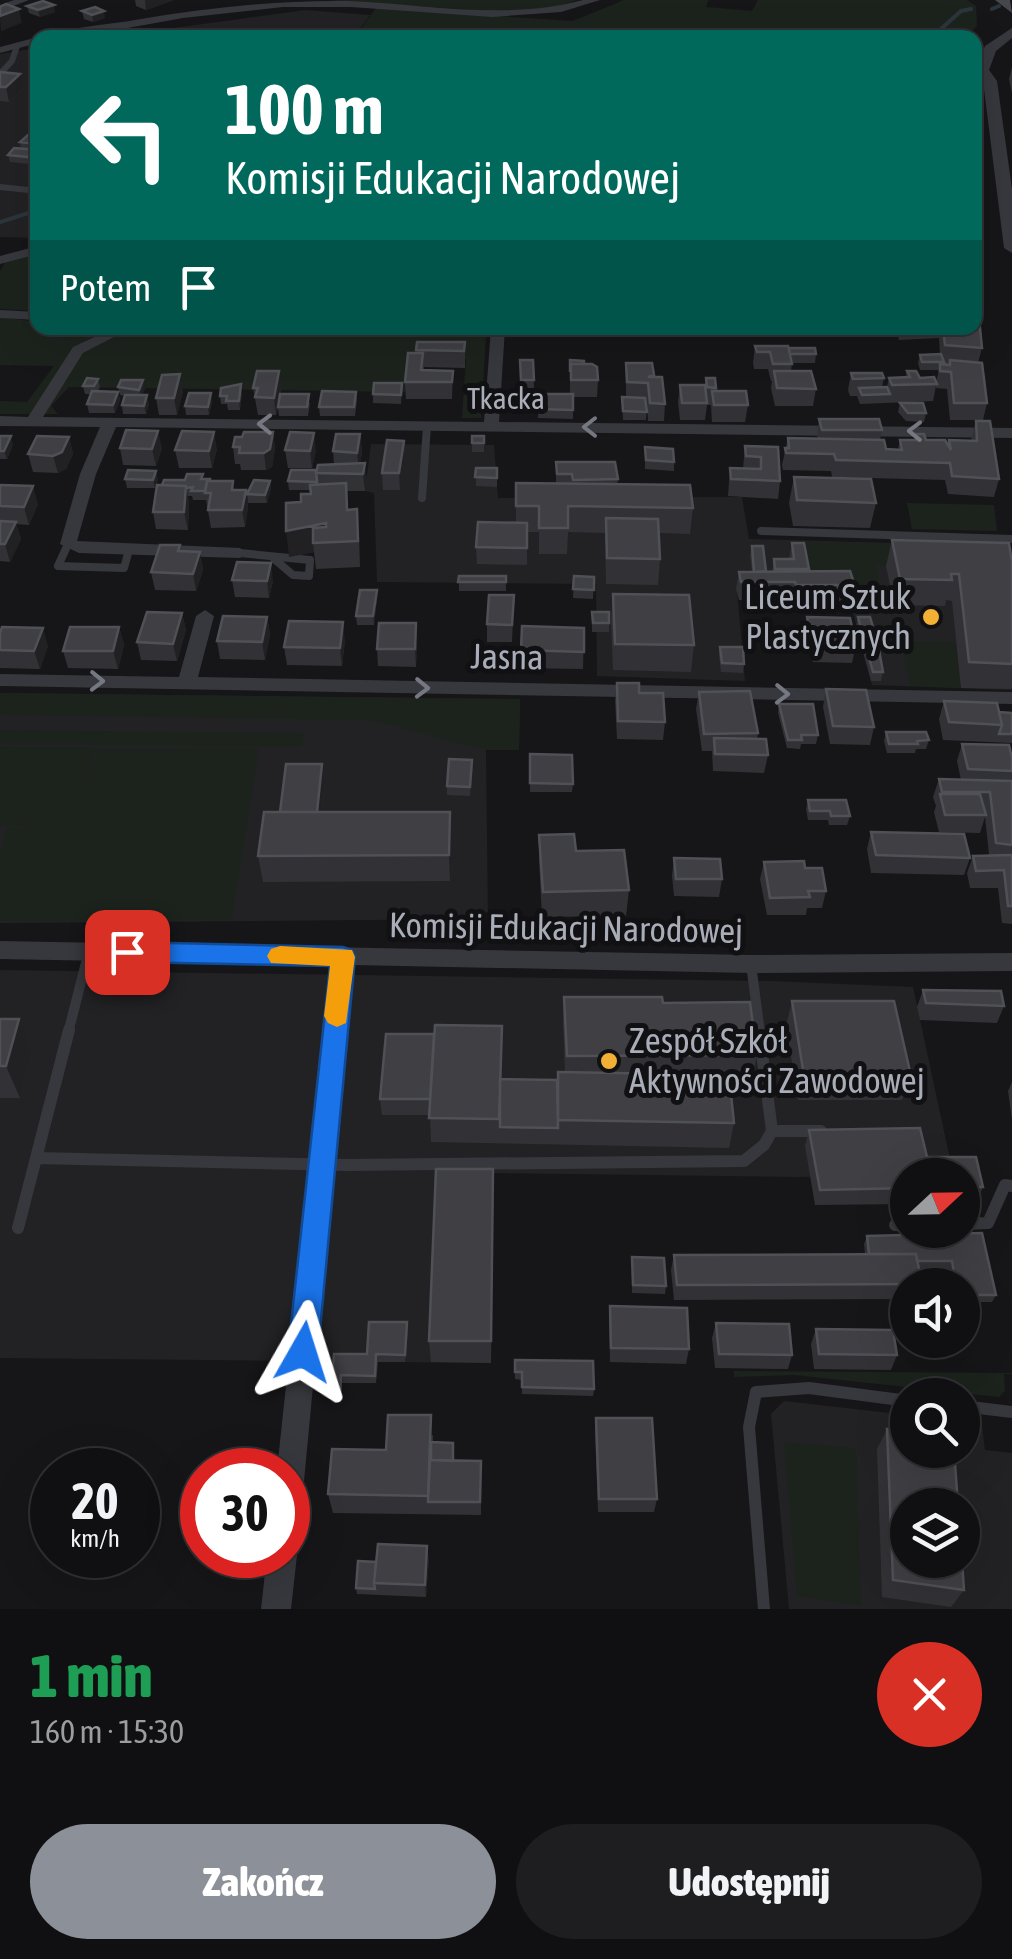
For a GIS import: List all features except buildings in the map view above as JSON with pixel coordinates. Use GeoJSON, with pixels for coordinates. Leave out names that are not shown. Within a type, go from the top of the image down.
{"type":"FeatureCollection","features":[{"type":"Feature","properties":{"kind":"main road"},"geometry":{"type":"LineString","coordinates":[[1002,0],[1012,9]]}},
{"type":"Feature","properties":{"kind":"main road"},"geometry":{"type":"LineString","coordinates":[[1012,18],[1012,30]]}},
{"type":"Feature","properties":{"kind":"street"},"geometry":{"type":"LineString","coordinates":[[0,8],[24,0]]}},
{"type":"Feature","properties":{"kind":"street"},"geometry":{"type":"LineString","coordinates":[[105,30],[273,5],[361,4],[527,16],[560,12],[595,0]]}},
{"type":"Feature","properties":{"kind":"street"},"geometry":{"type":"LineString","coordinates":[[1012,30],[985,57],[982,70],[988,75],[1004,132],[1012,248]]}},
{"type":"Feature","properties":{"kind":"street"},"geometry":{"type":"LineString","coordinates":[[0,50],[30,42]]}},
{"type":"Feature","properties":{"kind":"street"},"geometry":{"type":"LineString","coordinates":[[988,75],[994,71],[996,55],[1012,45]]}},
{"type":"Feature","properties":{"kind":"street"},"geometry":{"type":"LineString","coordinates":[[3,253],[30,251]]}},
{"type":"Feature","properties":{"kind":"street"},"geometry":{"type":"LineString","coordinates":[[0,314],[30,316]]}},
{"type":"Feature","properties":{"kind":"street"},"geometry":{"type":"LineString","coordinates":[[32,422],[78,350],[109,335]]}},
{"type":"Feature","properties":{"kind":"street"},"geometry":{"type":"LineString","coordinates":[[491,426],[498,335]]}},
{"type":"Feature","properties":{"kind":"street","name":"Tkacka"},"geometry":{"type":"LineString","coordinates":[[0,421],[1012,433]]}},
{"type":"Feature","properties":{"kind":"street"},"geometry":{"type":"LineString","coordinates":[[110,422],[88,474],[68,544],[227,556]]}},
{"type":"Feature","properties":{"kind":"street"},"geometry":{"type":"LineString","coordinates":[[187,683],[205,616]]}},
{"type":"Feature","properties":{"kind":"street","name":"Jasna"},"geometry":{"type":"LineString","coordinates":[[0,680],[1012,698]]}},
{"type":"Feature","properties":{"kind":"street","name":"Komisji Edukacji Narodowej"},"geometry":{"type":"LineString","coordinates":[[0,950],[751,964],[1012,962]]}},
{"type":"Feature","properties":{"kind":"street"},"geometry":{"type":"LineString","coordinates":[[293,1448],[343,957]]}},
{"type":"Feature","properties":{"kind":"street"},"geometry":{"type":"LineString","coordinates":[[276,1609],[279,1578]]}},
{"type":"Feature","properties":{"kind":"lane"},"geometry":{"type":"LineString","coordinates":[[0,74],[12,61],[16,46]]}},
{"type":"Feature","properties":{"kind":"lane"},"geometry":{"type":"LineString","coordinates":[[0,188],[30,190]]}},
{"type":"Feature","properties":{"kind":"lane"},"geometry":{"type":"LineString","coordinates":[[422,498],[427,426]]}},
{"type":"Feature","properties":{"kind":"lane"},"geometry":{"type":"LineString","coordinates":[[761,532],[1012,539]]}},
{"type":"Feature","properties":{"kind":"lane"},"geometry":{"type":"LineString","coordinates":[[227,556],[272,558]]}},
{"type":"Feature","properties":{"kind":"lane"},"geometry":{"type":"LineString","coordinates":[[18,1228],[89,952]]}},
{"type":"Feature","properties":{"kind":"lane"},"geometry":{"type":"LineString","coordinates":[[36,1158],[322,1164],[744,1162],[764,1146],[772,1131],[751,964]]}},
{"type":"Feature","properties":{"kind":"lane"},"geometry":{"type":"LineString","coordinates":[[772,1131],[832,1131]]}},
{"type":"Feature","properties":{"kind":"lane"},"geometry":{"type":"LineString","coordinates":[[980,1223],[988,1223],[1005,1186],[1012,1186]]}},
{"type":"Feature","properties":{"kind":"lane"},"geometry":{"type":"LineString","coordinates":[[764,1609],[750,1426],[756,1392],[769,1388],[799,1389],[890,1398]]}},
{"type":"Feature","properties":{"kind":"lane"},"geometry":{"type":"LineString","coordinates":[[980,1408],[1012,1412]]}},
{"type":"Feature","properties":{"kind":"shaded area"},"geometry":{"type":"Polygon","coordinates":[[[326,0],[578,0],[518,13],[326,0]]]}},
{"type":"Feature","properties":{"kind":"shaded area"},"geometry":{"type":"Polygon","coordinates":[[[624,0],[708,0],[706,7],[752,11],[758,0],[967,0],[976,6],[977,26],[973,30],[360,30],[376,8],[573,21],[624,0]]]}},
{"type":"Feature","properties":{"kind":"shaded area"},"geometry":{"type":"Polygon","coordinates":[[[305,10],[370,15],[359,30],[159,30],[305,10]]]}},
{"type":"Feature","properties":{"kind":"shaded area"},"geometry":{"type":"Polygon","coordinates":[[[30,49],[30,238],[0,237],[0,54],[30,49]]]}},
{"type":"Feature","properties":{"kind":"shaded area"},"geometry":{"type":"Polygon","coordinates":[[[30,256],[30,311],[0,309],[0,271],[6,261],[30,256]]]}},
{"type":"Feature","properties":{"kind":"shaded area"},"geometry":{"type":"Polygon","coordinates":[[[0,317],[30,321],[30,335],[100,335],[73,349],[32,414],[0,414],[0,401],[27,402],[54,366],[0,365],[0,317]]]}},
{"type":"Feature","properties":{"kind":"shaded area"},"geometry":{"type":"Polygon","coordinates":[[[115,335],[486,335],[481,418],[462,418],[466,359],[410,359],[405,392],[69,387],[51,406],[58,414],[42,414],[83,353],[115,335]]]}},
{"type":"Feature","properties":{"kind":"shaded area"},"geometry":{"type":"Polygon","coordinates":[[[371,444],[494,445],[498,498],[742,497],[749,539],[998,546],[1011,690],[872,685],[847,589],[737,590],[745,681],[597,676],[596,584],[377,582],[374,493],[365,491],[371,444]]]}},
{"type":"Feature","properties":{"kind":"shaded area"},"geometry":{"type":"Polygon","coordinates":[[[907,503],[994,505],[997,531],[912,529],[907,503]]]}},
{"type":"Feature","properties":{"kind":"shaded area"},"geometry":{"type":"Polygon","coordinates":[[[798,541],[998,546],[1002,569],[876,566],[883,599],[850,599],[806,589],[798,541]]]}},
{"type":"Feature","properties":{"kind":"shaded area"},"geometry":{"type":"Polygon","coordinates":[[[913,641],[956,642],[961,688],[911,686],[902,648],[913,641]]]}},
{"type":"Feature","properties":{"kind":"shaded area"},"geometry":{"type":"Polygon","coordinates":[[[0,693],[520,699],[519,750],[486,750],[488,919],[0,923],[0,693]]]}},
{"type":"Feature","properties":{"kind":"shaded area"},"geometry":{"type":"Polygon","coordinates":[[[0,693],[520,699],[519,750],[486,750],[370,720],[0,715],[0,693]]]}},
{"type":"Feature","properties":{"kind":"shaded area"},"geometry":{"type":"Polygon","coordinates":[[[0,730],[304,733],[302,747],[0,744],[0,730]]]}},
{"type":"Feature","properties":{"kind":"shaded area"},"geometry":{"type":"Polygon","coordinates":[[[0,747],[97,748],[79,816],[99,748],[259,748],[232,919],[0,921],[0,852],[7,828],[77,827],[0,826],[0,747]]]}},
{"type":"Feature","properties":{"kind":"shaded area"},"geometry":{"type":"Polygon","coordinates":[[[0,970],[771,981],[913,987],[950,1158],[890,1158],[890,1175],[494,1173],[491,1363],[0,1358],[0,970]]]}},
{"type":"Feature","properties":{"kind":"shaded area"},"geometry":{"type":"Polygon","coordinates":[[[734,1371],[1012,1373],[1004,1374],[1005,1391],[999,1397],[980,1395],[980,1378],[890,1378],[890,1385],[795,1375],[734,1377],[734,1371]]]}},
{"type":"Feature","properties":{"kind":"shaded area"},"geometry":{"type":"Polygon","coordinates":[[[784,1401],[890,1413],[890,1468],[980,1468],[980,1424],[985,1450],[1012,1453],[1012,1609],[789,1609],[771,1414],[784,1401]]]}},
{"type":"Feature","properties":{"kind":"shaded area"},"geometry":{"type":"Polygon","coordinates":[[[784,1442],[856,1448],[861,1606],[797,1596],[784,1442]]]}},
{"type":"Feature","properties":{"kind":"waterway"},"geometry":{"type":"LineString","coordinates":[[992,9],[999,6]]}},
{"type":"Feature","properties":{"kind":"waterway"},"geometry":{"type":"LineString","coordinates":[[940,30],[961,11],[971,9]]}},
{"type":"Feature","properties":{"kind":"waterway"},"geometry":{"type":"LineString","coordinates":[[0,222],[30,213]]}},
{"type":"Feature","properties":{"kind":"slow traffic"},"geometry":{"type":"LineString","coordinates":[[280,956],[343,957],[337,1016]]}},
{"type":"Feature","properties":{"kind":"place","name":"Liceum Sztuk Plastycznych"},"geometry":{"type":"Point","coordinates":[931,617]}},
{"type":"Feature","properties":{"kind":"place","name":"Zespół Szkół Aktywności Zawodowej"},"geometry":{"type":"Point","coordinates":[609,1061]}},
{"type":"Feature","properties":{"kind":"route"},"geometry":{"type":"LineString","coordinates":[[127,952],[343,957],[303,1352]]}}]}
